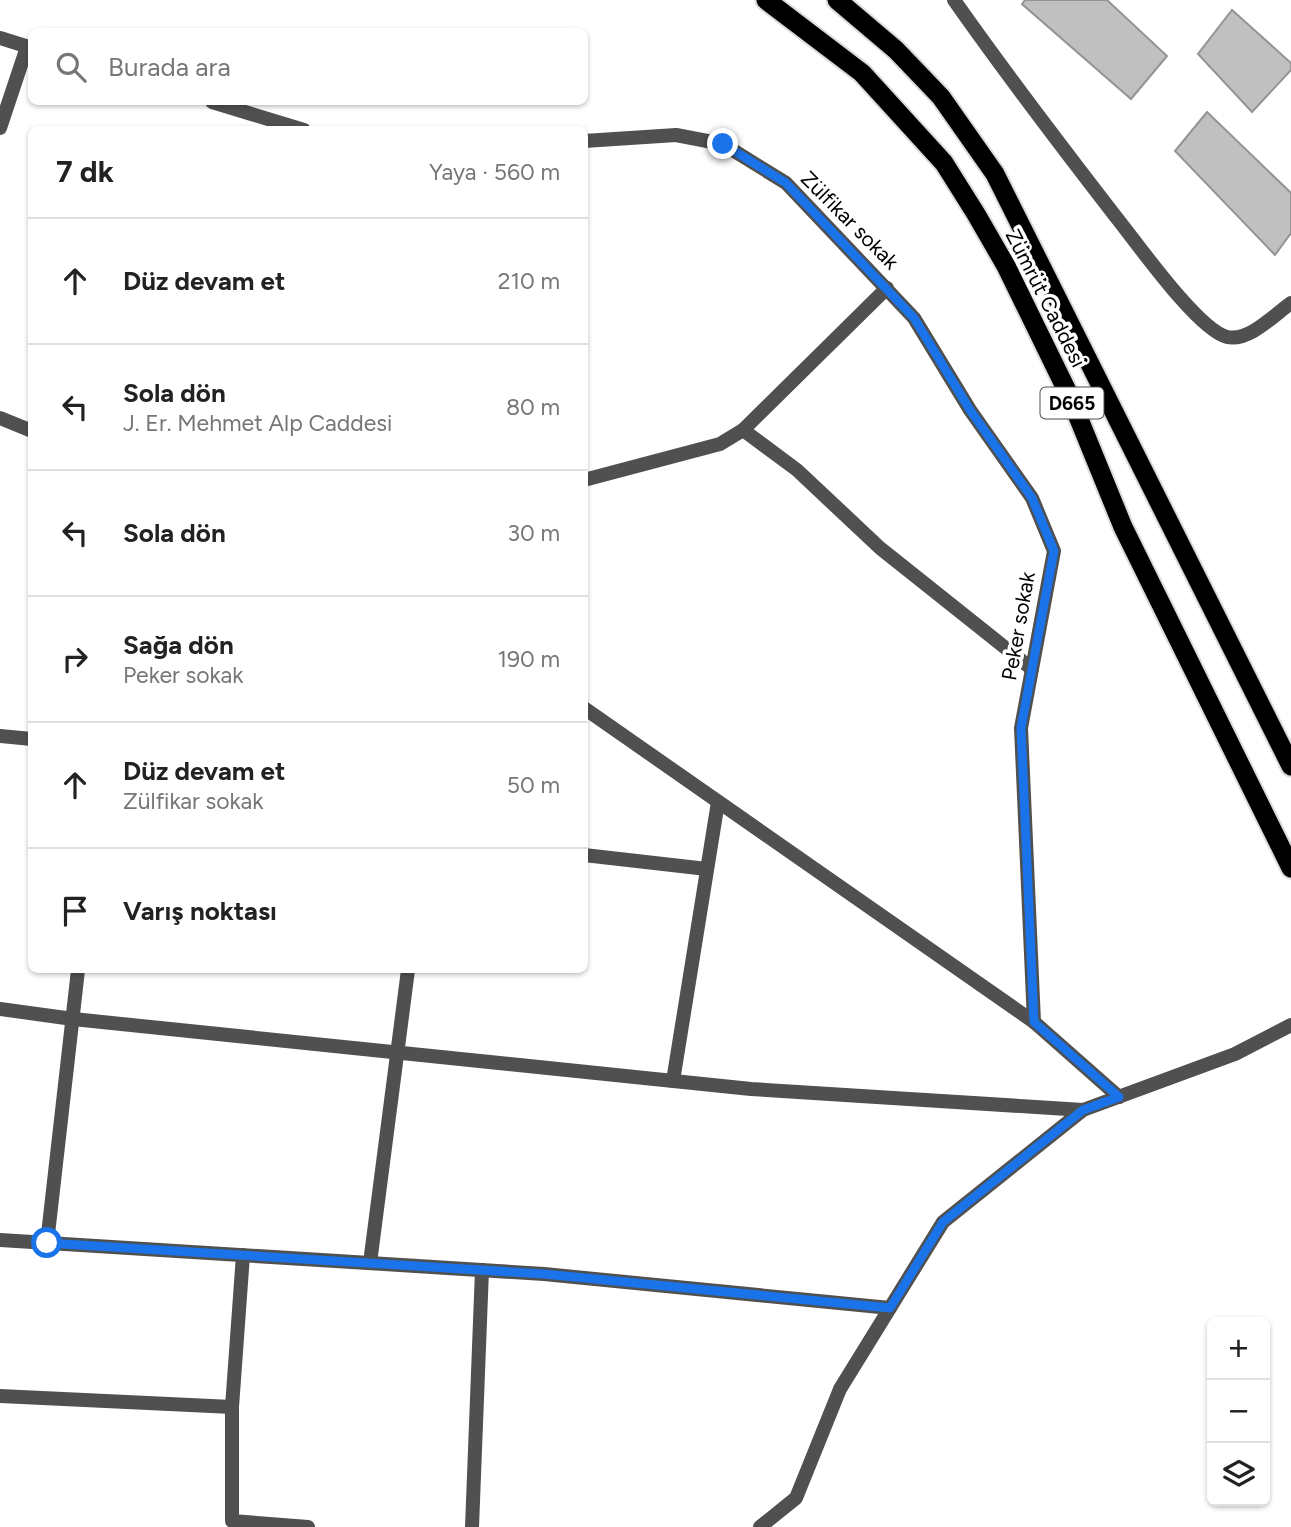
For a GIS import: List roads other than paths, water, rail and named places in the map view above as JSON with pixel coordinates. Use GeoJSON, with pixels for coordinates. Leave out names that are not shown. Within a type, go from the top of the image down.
{"type":"FeatureCollection","features":[{"type":"Feature","properties":{"kind":"highway","name":"Zümrüt Caddesi"},"geometry":{"type":"LineString","coordinates":[[766,0],[862,73],[944,163],[976,214],[1006,266],[1070,397],[1123,527],[1291,868]]}},
{"type":"Feature","properties":{"kind":"highway","name":"D665"},"geometry":{"type":"LineString","coordinates":[[837,0],[896,50],[941,97],[995,174],[1291,766]]}},
{"type":"Feature","properties":{"kind":"street"},"geometry":{"type":"LineString","coordinates":[[954,0],[1019,92],[1160,272],[1205,324],[1226,337],[1244,336],[1291,303]]}},
{"type":"Feature","properties":{"kind":"street"},"geometry":{"type":"LineString","coordinates":[[0,38],[28,47]]}},
{"type":"Feature","properties":{"kind":"street"},"geometry":{"type":"LineString","coordinates":[[0,128],[28,50]]}},
{"type":"Feature","properties":{"kind":"street"},"geometry":{"type":"LineString","coordinates":[[222,105],[291,126]]}},
{"type":"Feature","properties":{"kind":"street","name":"Zülfikar sokak"},"geometry":{"type":"LineString","coordinates":[[588,140],[676,135],[723,144],[786,183],[887,288]]}},
{"type":"Feature","properties":{"kind":"street"},"geometry":{"type":"LineString","coordinates":[[588,479],[720,444],[743,430],[887,288]]}},
{"type":"Feature","properties":{"kind":"street","name":"Peker sokak"},"geometry":{"type":"LineString","coordinates":[[887,288],[914,318],[970,410],[1032,498],[1054,551],[1021,728],[1034,1022]]}},
{"type":"Feature","properties":{"kind":"street"},"geometry":{"type":"LineString","coordinates":[[0,418],[28,429]]}},
{"type":"Feature","properties":{"kind":"street"},"geometry":{"type":"LineString","coordinates":[[743,430],[797,470],[880,548],[1031,669]]}},
{"type":"Feature","properties":{"kind":"street"},"geometry":{"type":"LineString","coordinates":[[588,711],[1034,1022],[1119,1097]]}},
{"type":"Feature","properties":{"kind":"street"},"geometry":{"type":"LineString","coordinates":[[0,736],[28,739]]}},
{"type":"Feature","properties":{"kind":"street"},"geometry":{"type":"LineString","coordinates":[[673,1081],[719,802]]}},
{"type":"Feature","properties":{"kind":"street"},"geometry":{"type":"LineString","coordinates":[[588,855],[707,869]]}},
{"type":"Feature","properties":{"kind":"street"},"geometry":{"type":"LineString","coordinates":[[47,1243],[78,973]]}},
{"type":"Feature","properties":{"kind":"street"},"geometry":{"type":"LineString","coordinates":[[370,1263],[408,973]]}},
{"type":"Feature","properties":{"kind":"street"},"geometry":{"type":"LineString","coordinates":[[0,1009],[73,1019],[751,1089],[1083,1110]]}},
{"type":"Feature","properties":{"kind":"street"},"geometry":{"type":"LineString","coordinates":[[760,1527],[796,1498],[840,1389],[943,1222],[1083,1110],[1236,1054],[1291,1025]]}},
{"type":"Feature","properties":{"kind":"street"},"geometry":{"type":"LineString","coordinates":[[0,1240],[557,1275],[890,1308]]}},
{"type":"Feature","properties":{"kind":"street"},"geometry":{"type":"LineString","coordinates":[[243,1255],[232,1407],[232,1524],[308,1527]]}},
{"type":"Feature","properties":{"kind":"street"},"geometry":{"type":"LineString","coordinates":[[472,1527],[482,1270]]}},
{"type":"Feature","properties":{"kind":"street"},"geometry":{"type":"LineString","coordinates":[[0,1396],[232,1407]]}}]}
